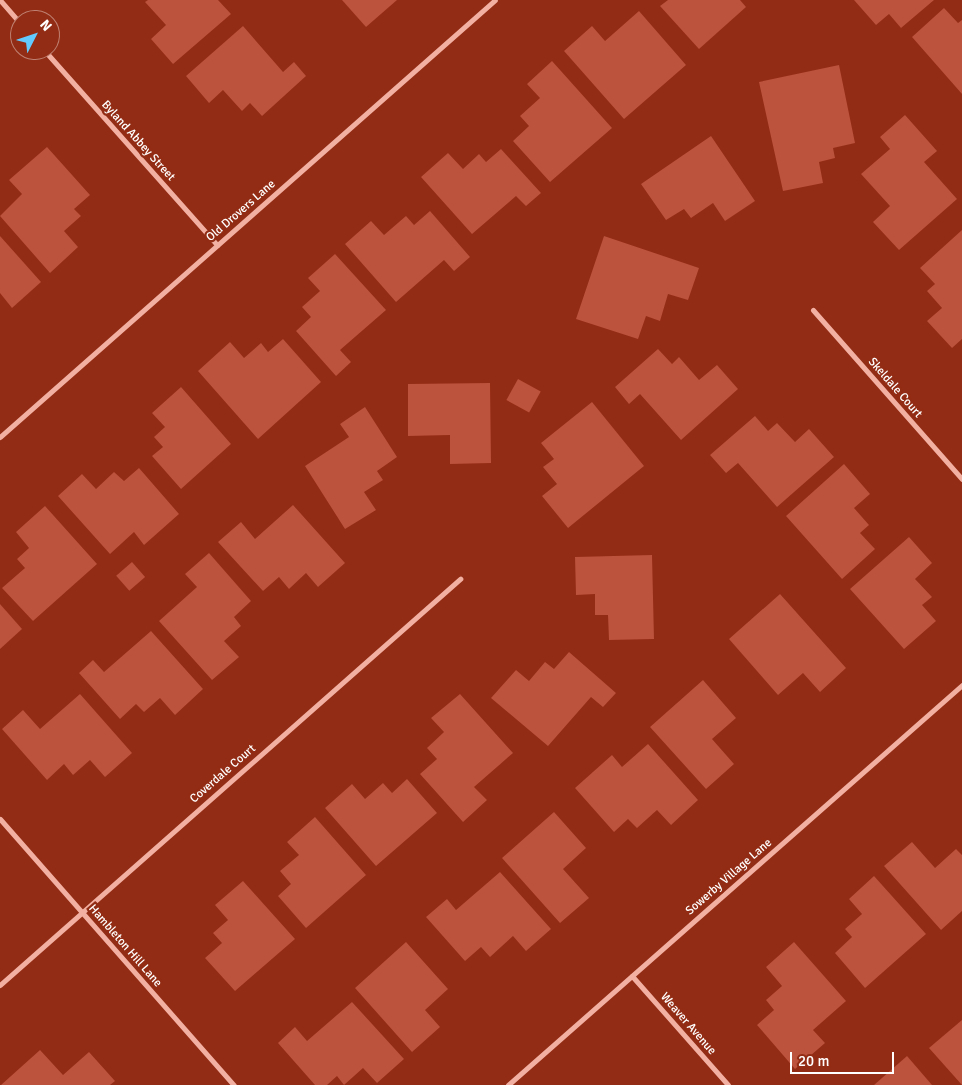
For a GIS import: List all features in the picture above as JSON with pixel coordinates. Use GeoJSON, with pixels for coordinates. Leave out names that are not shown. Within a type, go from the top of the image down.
{"type":"FeatureCollection","features":[{"type":"Feature","properties":{"kind":"street"},"geometry":{"type":"LineString","coordinates":[[0,0],[10,12]]}},
{"type":"Feature","properties":{"kind":"street","name":"Old Drovers Lane"},"geometry":{"type":"LineString","coordinates":[[0,436],[495,0]]}},
{"type":"Feature","properties":{"kind":"street","name":"Byland Abbey Street"},"geometry":{"type":"LineString","coordinates":[[53,60],[217,245]]}},
{"type":"Feature","properties":{"kind":"street","name":"Skeldale Court"},"geometry":{"type":"LineString","coordinates":[[813,310],[962,479]]}},
{"type":"Feature","properties":{"kind":"street","name":"Coverdale Court"},"geometry":{"type":"LineString","coordinates":[[0,984],[460,579]]}},
{"type":"Feature","properties":{"kind":"street","name":"Sowerby Village Lane"},"geometry":{"type":"LineString","coordinates":[[508,1085],[962,685]]}},
{"type":"Feature","properties":{"kind":"street","name":"Hambleton Hill Lane"},"geometry":{"type":"LineString","coordinates":[[0,820],[234,1085]]}},
{"type":"Feature","properties":{"kind":"street","name":"Weaver Avenue"},"geometry":{"type":"LineString","coordinates":[[632,976],[728,1085]]}},
{"type":"Feature","properties":{"kind":"building"},"geometry":{"type":"Polygon","coordinates":[[[148,0],[218,0],[231,14],[173,64],[151,39],[166,25],[145,2],[148,0]]]}},
{"type":"Feature","properties":{"kind":"building"},"geometry":{"type":"Polygon","coordinates":[[[342,0],[397,0],[366,27],[342,0]]]}},
{"type":"Feature","properties":{"kind":"building"},"geometry":{"type":"Polygon","coordinates":[[[668,0],[740,0],[746,7],[699,49],[660,6],[668,0]]]}},
{"type":"Feature","properties":{"kind":"building"},"geometry":{"type":"Polygon","coordinates":[[[854,0],[934,0],[901,28],[889,14],[876,25],[854,0]]]}},
{"type":"Feature","properties":{"kind":"building"},"geometry":{"type":"Polygon","coordinates":[[[944,8],[958,23],[962,20],[962,94],[912,37],[944,8]]]}},
{"type":"Feature","properties":{"kind":"building"},"geometry":{"type":"Polygon","coordinates":[[[639,11],[686,65],[624,119],[564,51],[592,26],[605,41],[639,11]]]}},
{"type":"Feature","properties":{"kind":"building"},"geometry":{"type":"Polygon","coordinates":[[[243,26],[283,72],[294,62],[306,76],[262,116],[250,103],[242,111],[223,90],[209,103],[186,76],[243,26]]]}},
{"type":"Feature","properties":{"kind":"building"},"geometry":{"type":"Polygon","coordinates":[[[552,61],[612,128],[550,182],[513,141],[529,126],[520,116],[540,98],[527,84],[552,61]]]}},
{"type":"Feature","properties":{"kind":"building"},"geometry":{"type":"Polygon","coordinates":[[[839,65],[855,143],[833,148],[835,158],[819,162],[823,183],[783,191],[759,82],[839,65]]]}},
{"type":"Feature","properties":{"kind":"building"},"geometry":{"type":"Polygon","coordinates":[[[905,115],[937,151],[924,162],[957,199],[899,250],[873,222],[890,206],[861,174],[890,149],[880,137],[905,115]]]}},
{"type":"Feature","properties":{"kind":"building"},"geometry":{"type":"Polygon","coordinates":[[[711,136],[755,201],[725,221],[713,203],[691,218],[684,209],[666,220],[641,184],[711,136]]]}},
{"type":"Feature","properties":{"kind":"building"},"geometry":{"type":"Polygon","coordinates":[[[47,147],[90,195],[74,209],[81,216],[64,231],[78,247],[50,273],[0,216],[22,194],[9,180],[47,147]]]}},
{"type":"Feature","properties":{"kind":"building"},"geometry":{"type":"Polygon","coordinates":[[[501,149],[541,193],[526,206],[516,196],[472,234],[421,177],[448,153],[463,169],[479,154],[486,162],[501,149]]]}},
{"type":"Feature","properties":{"kind":"building"},"geometry":{"type":"Polygon","coordinates":[[[430,211],[470,257],[454,271],[444,260],[396,302],[345,244],[371,221],[384,235],[406,216],[414,225],[430,211]]]}},
{"type":"Feature","properties":{"kind":"building"},"geometry":{"type":"Polygon","coordinates":[[[962,230],[962,339],[952,348],[927,321],[942,308],[927,291],[935,284],[920,268],[962,230]]]}},
{"type":"Feature","properties":{"kind":"building"},"geometry":{"type":"Polygon","coordinates":[[[0,236],[41,282],[12,308],[0,293],[0,236]]]}},
{"type":"Feature","properties":{"kind":"building"},"geometry":{"type":"Polygon","coordinates":[[[604,236],[699,268],[688,300],[668,294],[660,321],[646,316],[638,339],[576,319],[604,236]]]}},
{"type":"Feature","properties":{"kind":"building"},"geometry":{"type":"Polygon","coordinates":[[[335,254],[386,310],[340,350],[351,362],[336,376],[296,331],[311,317],[302,307],[320,291],[308,278],[335,254]]]}},
{"type":"Feature","properties":{"kind":"building"},"geometry":{"type":"Polygon","coordinates":[[[283,339],[321,382],[258,439],[198,371],[230,342],[244,358],[261,343],[268,352],[283,339]]]}},
{"type":"Feature","properties":{"kind":"building"},"geometry":{"type":"Polygon","coordinates":[[[658,349],[672,364],[679,357],[699,380],[717,365],[738,389],[681,440],[640,394],[629,404],[615,387],[658,349]]]}},
{"type":"Feature","properties":{"kind":"building"},"geometry":{"type":"Polygon","coordinates":[[[518,379],[541,392],[529,413],[506,400],[518,379]]]}},
{"type":"Feature","properties":{"kind":"building"},"geometry":{"type":"Polygon","coordinates":[[[490,383],[491,463],[450,464],[450,435],[408,436],[408,384],[490,383]]]}},
{"type":"Feature","properties":{"kind":"building"},"geometry":{"type":"Polygon","coordinates":[[[181,387],[231,444],[181,489],[152,456],[163,447],[154,437],[165,427],[152,413],[181,387]]]}},
{"type":"Feature","properties":{"kind":"building"},"geometry":{"type":"Polygon","coordinates":[[[592,402],[644,466],[568,528],[542,496],[557,484],[543,467],[554,459],[541,443],[592,402]]]}},
{"type":"Feature","properties":{"kind":"building"},"geometry":{"type":"Polygon","coordinates":[[[365,407],[397,457],[377,471],[383,480],[364,492],[376,510],[345,529],[305,466],[349,437],[340,424],[365,407]]]}},
{"type":"Feature","properties":{"kind":"building"},"geometry":{"type":"Polygon","coordinates":[[[755,416],[768,431],[777,423],[795,442],[809,429],[834,457],[777,507],[738,463],[726,473],[710,455],[755,416]]]}},
{"type":"Feature","properties":{"kind":"building"},"geometry":{"type":"Polygon","coordinates":[[[844,464],[870,494],[854,508],[869,525],[860,533],[875,549],[842,579],[786,516],[844,464]]]}},
{"type":"Feature","properties":{"kind":"building"},"geometry":{"type":"Polygon","coordinates":[[[139,468],[179,514],[144,545],[134,532],[110,554],[58,496],[82,474],[96,489],[114,472],[124,481],[139,468]]]}},
{"type":"Feature","properties":{"kind":"building"},"geometry":{"type":"Polygon","coordinates":[[[293,505],[345,563],[318,587],[306,573],[289,589],[279,577],[263,591],[218,542],[241,522],[255,539],[293,505]]]}},
{"type":"Feature","properties":{"kind":"building"},"geometry":{"type":"Polygon","coordinates":[[[45,506],[97,564],[33,621],[2,588],[25,568],[17,559],[29,548],[16,532],[45,506]]]}},
{"type":"Feature","properties":{"kind":"building"},"geometry":{"type":"Polygon","coordinates":[[[909,537],[932,563],[915,579],[932,597],[922,605],[936,621],[904,649],[850,589],[909,537]]]}},
{"type":"Feature","properties":{"kind":"building"},"geometry":{"type":"Polygon","coordinates":[[[209,553],[251,601],[234,617],[241,626],[224,641],[239,657],[212,680],[159,621],[197,587],[185,574],[209,553]]]}},
{"type":"Feature","properties":{"kind":"building"},"geometry":{"type":"Polygon","coordinates":[[[652,555],[654,639],[609,640],[608,615],[595,615],[595,594],[576,595],[575,557],[652,555]]]}},
{"type":"Feature","properties":{"kind":"building"},"geometry":{"type":"Polygon","coordinates":[[[132,562],[145,577],[129,591],[116,576],[132,562]]]}},
{"type":"Feature","properties":{"kind":"building"},"geometry":{"type":"Polygon","coordinates":[[[780,594],[846,668],[820,692],[803,673],[778,695],[729,639],[780,594]]]}},
{"type":"Feature","properties":{"kind":"building"},"geometry":{"type":"Polygon","coordinates":[[[0,604],[22,629],[0,649],[0,604]]]}},
{"type":"Feature","properties":{"kind":"building"},"geometry":{"type":"Polygon","coordinates":[[[151,631],[203,689],[175,715],[160,698],[144,712],[136,704],[120,719],[79,673],[93,660],[104,672],[151,631]]]}},
{"type":"Feature","properties":{"kind":"building"},"geometry":{"type":"Polygon","coordinates":[[[569,652],[616,693],[603,707],[591,697],[548,746],[491,698],[516,670],[529,681],[545,662],[554,669],[569,652]]]}},
{"type":"Feature","properties":{"kind":"building"},"geometry":{"type":"Polygon","coordinates":[[[703,680],[736,718],[712,739],[734,764],[706,789],[650,727],[703,680]]]}},
{"type":"Feature","properties":{"kind":"building"},"geometry":{"type":"Polygon","coordinates":[[[80,694],[132,753],[105,777],[90,760],[73,775],[64,764],[47,780],[2,729],[23,710],[40,729],[80,694]]]}},
{"type":"Feature","properties":{"kind":"building"},"geometry":{"type":"Polygon","coordinates":[[[460,694],[513,753],[474,787],[487,800],[463,822],[420,774],[437,759],[427,748],[444,732],[431,718],[460,694]]]}},
{"type":"Feature","properties":{"kind":"building"},"geometry":{"type":"Polygon","coordinates":[[[648,744],[698,800],[671,825],[657,810],[637,828],[628,819],[614,832],[575,788],[612,755],[622,767],[648,744]]]}},
{"type":"Feature","properties":{"kind":"building"},"geometry":{"type":"Polygon","coordinates":[[[407,779],[437,813],[376,866],[325,808],[352,784],[365,799],[383,783],[392,793],[407,779]]]}},
{"type":"Feature","properties":{"kind":"building"},"geometry":{"type":"Polygon","coordinates":[[[554,812],[586,848],[563,869],[589,898],[560,923],[502,858],[554,812]]]}},
{"type":"Feature","properties":{"kind":"building"},"geometry":{"type":"Polygon","coordinates":[[[315,817],[366,875],[306,928],[278,896],[291,884],[280,871],[299,855],[287,842],[315,817]]]}},
{"type":"Feature","properties":{"kind":"building"},"geometry":{"type":"Polygon","coordinates":[[[912,842],[935,868],[956,849],[962,855],[962,911],[941,930],[884,866],[912,842]]]}},
{"type":"Feature","properties":{"kind":"building"},"geometry":{"type":"Polygon","coordinates":[[[500,872],[551,929],[526,951],[513,936],[490,957],[481,947],[465,961],[426,917],[447,899],[456,910],[500,872]]]}},
{"type":"Feature","properties":{"kind":"building"},"geometry":{"type":"Polygon","coordinates":[[[874,876],[926,934],[865,988],[835,953],[852,937],[845,929],[862,914],[849,899],[874,876]]]}},
{"type":"Feature","properties":{"kind":"building"},"geometry":{"type":"Polygon","coordinates":[[[243,881],[295,939],[235,991],[205,958],[222,943],[213,933],[228,920],[215,905],[243,881]]]}},
{"type":"Feature","properties":{"kind":"building"},"geometry":{"type":"Polygon","coordinates":[[[406,942],[448,989],[425,1010],[440,1027],[412,1052],[355,988],[406,942]]]}},
{"type":"Feature","properties":{"kind":"building"},"geometry":{"type":"Polygon","coordinates":[[[794,942],[846,1001],[813,1030],[825,1043],[795,1069],[757,1025],[774,1010],[766,1000],[782,986],[766,967],[794,942]]]}},
{"type":"Feature","properties":{"kind":"building"},"geometry":{"type":"Polygon","coordinates":[[[352,1002],[404,1059],[377,1083],[363,1068],[344,1085],[337,1076],[327,1085],[315,1085],[278,1043],[295,1027],[307,1041],[352,1002]]]}},
{"type":"Feature","properties":{"kind":"building"},"geometry":{"type":"Polygon","coordinates":[[[962,1020],[962,1085],[929,1048],[962,1020]]]}},
{"type":"Feature","properties":{"kind":"building"},"geometry":{"type":"Polygon","coordinates":[[[40,1050],[63,1075],[89,1052],[115,1081],[110,1085],[1,1085],[40,1050]]]}},
{"type":"Feature","properties":{"kind":"building"},"geometry":{"type":"Polygon","coordinates":[[[907,1056],[932,1085],[874,1085],[907,1056]]]}}]}
